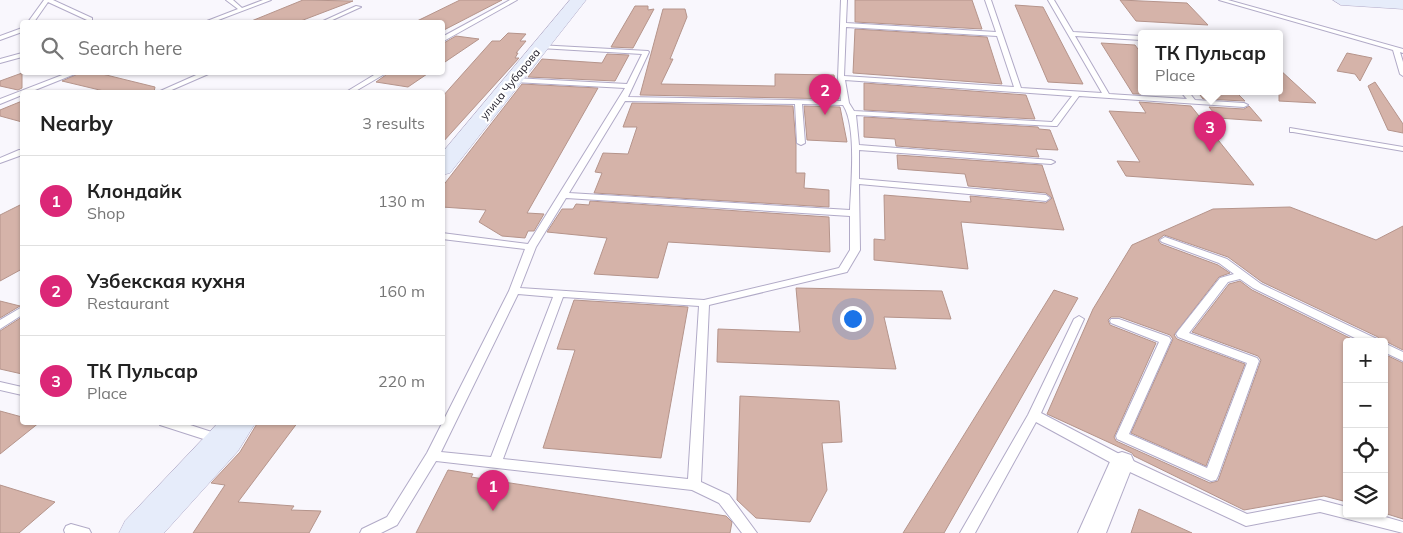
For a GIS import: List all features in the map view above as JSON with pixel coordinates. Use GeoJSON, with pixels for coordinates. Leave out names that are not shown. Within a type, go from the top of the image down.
{"type":"FeatureCollection","features":[{"type":"Feature","properties":{"kind":"street","name":"улица Чубарова"},"geometry":{"type":"LineString","coordinates":[[445,164],[578,0]]}},
{"type":"Feature","properties":{"kind":"street"},"geometry":{"type":"LineString","coordinates":[[1341,0],[1403,4]]}},
{"type":"Feature","properties":{"kind":"street"},"geometry":{"type":"LineString","coordinates":[[139,533],[232,432]]}},
{"type":"Feature","properties":{"kind":"street"},"geometry":{"type":"LineString","coordinates":[[1092,533],[1122,462]]}},
{"type":"Feature","properties":{"kind":"lane"},"geometry":{"type":"LineString","coordinates":[[32,20],[47,0],[90,20]]}},
{"type":"Feature","properties":{"kind":"lane"},"geometry":{"type":"LineString","coordinates":[[229,0],[242,10]]}},
{"type":"Feature","properties":{"kind":"lane"},"geometry":{"type":"LineString","coordinates":[[214,20],[268,0]]}},
{"type":"Feature","properties":{"kind":"lane"},"geometry":{"type":"LineString","coordinates":[[445,38],[514,0]]}},
{"type":"Feature","properties":{"kind":"lane"},"geometry":{"type":"LineString","coordinates":[[514,291],[704,303],[844,270],[855,250],[855,147],[852,113],[845,102],[841,78],[844,0]]}},
{"type":"Feature","properties":{"kind":"lane"},"geometry":{"type":"LineString","coordinates":[[988,0],[1018,90]]}},
{"type":"Feature","properties":{"kind":"lane"},"geometry":{"type":"LineString","coordinates":[[1051,0],[1107,96]]}},
{"type":"Feature","properties":{"kind":"lane"},"geometry":{"type":"LineString","coordinates":[[1222,0],[1399,50],[1403,74]]}},
{"type":"Feature","properties":{"kind":"lane"},"geometry":{"type":"LineString","coordinates":[[329,20],[358,7]]}},
{"type":"Feature","properties":{"kind":"lane"},"geometry":{"type":"LineString","coordinates":[[843,25],[1000,34]]}},
{"type":"Feature","properties":{"kind":"lane"},"geometry":{"type":"LineString","coordinates":[[0,38],[20,31]]}},
{"type":"Feature","properties":{"kind":"lane"},"geometry":{"type":"LineString","coordinates":[[1072,34],[1138,38]]}},
{"type":"Feature","properties":{"kind":"lane"},"geometry":{"type":"LineString","coordinates":[[366,533],[392,521],[432,456],[514,291],[531,247],[623,98],[646,52],[540,46]]}},
{"type":"Feature","properties":{"kind":"lane"},"geometry":{"type":"LineString","coordinates":[[0,61],[20,55]]}},
{"type":"Feature","properties":{"kind":"lane"},"geometry":{"type":"LineString","coordinates":[[32,90],[69,75]]}},
{"type":"Feature","properties":{"kind":"lane"},"geometry":{"type":"LineString","coordinates":[[167,90],[203,75]]}},
{"type":"Feature","properties":{"kind":"lane"},"geometry":{"type":"LineString","coordinates":[[354,90],[380,75]]}},
{"type":"Feature","properties":{"kind":"lane"},"geometry":{"type":"LineString","coordinates":[[841,78],[1244,105]]}},
{"type":"Feature","properties":{"kind":"lane"},"geometry":{"type":"LineString","coordinates":[[514,80],[628,86]]}},
{"type":"Feature","properties":{"kind":"lane"},"geometry":{"type":"LineString","coordinates":[[0,102],[20,94]]}},
{"type":"Feature","properties":{"kind":"lane"},"geometry":{"type":"LineString","coordinates":[[852,113],[1054,124],[1078,94]]}},
{"type":"Feature","properties":{"kind":"lane"},"geometry":{"type":"LineString","coordinates":[[1187,95],[1192,102]]}},
{"type":"Feature","properties":{"kind":"lane"},"geometry":{"type":"LineString","coordinates":[[623,98],[845,102]]}},
{"type":"Feature","properties":{"kind":"lane"},"geometry":{"type":"LineString","coordinates":[[798,102],[801,143]]}},
{"type":"Feature","properties":{"kind":"lane"},"geometry":{"type":"LineString","coordinates":[[1293,130],[1403,149]]}},
{"type":"Feature","properties":{"kind":"lane"},"geometry":{"type":"LineString","coordinates":[[855,147],[1051,162]]}},
{"type":"Feature","properties":{"kind":"lane"},"geometry":{"type":"LineString","coordinates":[[0,161],[20,153]]}},
{"type":"Feature","properties":{"kind":"lane"},"geometry":{"type":"LineString","coordinates":[[855,181],[1046,198]]}},
{"type":"Feature","properties":{"kind":"lane"},"geometry":{"type":"LineString","coordinates":[[564,195],[854,213]]}},
{"type":"Feature","properties":{"kind":"lane"},"geometry":{"type":"LineString","coordinates":[[445,236],[531,247]]}},
{"type":"Feature","properties":{"kind":"lane"},"geometry":{"type":"LineString","coordinates":[[1165,240],[1224,261],[1257,286],[1365,338]]}},
{"type":"Feature","properties":{"kind":"lane"},"geometry":{"type":"LineString","coordinates":[[1115,321],[1166,340],[1122,436],[1212,476],[1253,361],[1182,334],[1224,280],[1242,275]]}},
{"type":"Feature","properties":{"kind":"lane"},"geometry":{"type":"LineString","coordinates":[[495,463],[559,294]]}},
{"type":"Feature","properties":{"kind":"lane"},"geometry":{"type":"LineString","coordinates":[[694,485],[704,303]]}},
{"type":"Feature","properties":{"kind":"lane"},"geometry":{"type":"LineString","coordinates":[[0,325],[20,311]]}},
{"type":"Feature","properties":{"kind":"lane"},"geometry":{"type":"LineString","coordinates":[[967,533],[1034,415],[1079,320]]}},
{"type":"Feature","properties":{"kind":"lane"},"geometry":{"type":"LineString","coordinates":[[1388,349],[1403,357]]}},
{"type":"Feature","properties":{"kind":"lane"},"geometry":{"type":"LineString","coordinates":[[0,386],[20,391]]}},
{"type":"Feature","properties":{"kind":"lane"},"geometry":{"type":"LineString","coordinates":[[1034,415],[1122,462],[1246,520],[1320,506],[1343,512]]}},
{"type":"Feature","properties":{"kind":"lane"},"geometry":{"type":"LineString","coordinates":[[184,425],[232,432]]}},
{"type":"Feature","properties":{"kind":"lane"},"geometry":{"type":"LineString","coordinates":[[432,456],[694,485],[724,499],[750,533]]}},
{"type":"Feature","properties":{"kind":"lane"},"geometry":{"type":"LineString","coordinates":[[1367,518],[1403,528]]}},
{"type":"Feature","properties":{"kind":"building"},"geometry":{"type":"Polygon","coordinates":[[[303,0],[353,1],[303,20],[254,20],[303,0]]]}},
{"type":"Feature","properties":{"kind":"building"},"geometry":{"type":"Polygon","coordinates":[[[460,0],[502,0],[445,29],[445,20],[419,20],[460,0]]]}},
{"type":"Feature","properties":{"kind":"building"},"geometry":{"type":"Polygon","coordinates":[[[855,0],[972,0],[982,29],[855,22],[855,0]]]}},
{"type":"Feature","properties":{"kind":"building"},"geometry":{"type":"Polygon","coordinates":[[[1120,0],[1187,3],[1208,25],[1136,21],[1120,0]]]}},
{"type":"Feature","properties":{"kind":"building"},"geometry":{"type":"Polygon","coordinates":[[[1015,5],[1043,7],[1083,84],[1048,82],[1015,5]]]}},
{"type":"Feature","properties":{"kind":"building"},"geometry":{"type":"Polygon","coordinates":[[[635,6],[648,6],[648,10],[654,9],[633,48],[611,47],[635,6]]]}},
{"type":"Feature","properties":{"kind":"building"},"geometry":{"type":"Polygon","coordinates":[[[663,9],[685,9],[687,17],[670,59],[673,59],[661,84],[775,86],[775,74],[834,75],[839,99],[640,95],[663,9]]]}},
{"type":"Feature","properties":{"kind":"building"},"geometry":{"type":"Polygon","coordinates":[[[855,29],[987,37],[1002,84],[853,73],[855,29]]]}},
{"type":"Feature","properties":{"kind":"building"},"geometry":{"type":"Polygon","coordinates":[[[508,33],[526,34],[520,41],[526,41],[516,53],[518,53],[515,58],[519,58],[445,140],[445,94],[492,41],[500,41],[508,33]]]}},
{"type":"Feature","properties":{"kind":"building"},"geometry":{"type":"Polygon","coordinates":[[[456,36],[479,39],[445,62],[445,42],[456,36]]]}},
{"type":"Feature","properties":{"kind":"building"},"geometry":{"type":"Polygon","coordinates":[[[1101,43],[1135,45],[1138,49],[1138,94],[1133,94],[1101,43]]]}},
{"type":"Feature","properties":{"kind":"building"},"geometry":{"type":"Polygon","coordinates":[[[1347,53],[1372,58],[1360,81],[1355,74],[1337,71],[1347,53]]]}},
{"type":"Feature","properties":{"kind":"building"},"geometry":{"type":"Polygon","coordinates":[[[607,54],[629,55],[615,81],[528,77],[542,59],[602,63],[607,54]]]}},
{"type":"Feature","properties":{"kind":"building"},"geometry":{"type":"Polygon","coordinates":[[[1283,73],[1316,103],[1279,101],[1279,95],[1283,95],[1283,73]]]}},
{"type":"Feature","properties":{"kind":"building"},"geometry":{"type":"Polygon","coordinates":[[[20,74],[22,75],[22,88],[18,90],[0,86],[0,81],[20,74]]]}},
{"type":"Feature","properties":{"kind":"building"},"geometry":{"type":"Polygon","coordinates":[[[75,75],[106,75],[155,87],[154,90],[100,90],[62,81],[75,75]]]}},
{"type":"Feature","properties":{"kind":"building"},"geometry":{"type":"Polygon","coordinates":[[[386,75],[426,75],[408,87],[376,82],[386,75]]]}},
{"type":"Feature","properties":{"kind":"building"},"geometry":{"type":"Polygon","coordinates":[[[1375,82],[1403,124],[1403,133],[1388,130],[1368,86],[1375,82]]]}},
{"type":"Feature","properties":{"kind":"building"},"geometry":{"type":"Polygon","coordinates":[[[864,83],[1026,95],[1035,119],[864,110],[864,83]]]}},
{"type":"Feature","properties":{"kind":"building"},"geometry":{"type":"Polygon","coordinates":[[[522,84],[598,88],[527,213],[544,214],[534,231],[528,231],[525,238],[502,236],[479,222],[486,210],[445,207],[445,183],[522,84]]]}},
{"type":"Feature","properties":{"kind":"building"},"geometry":{"type":"Polygon","coordinates":[[[1200,95],[1239,95],[1245,101],[1203,99],[1200,95]]]}},
{"type":"Feature","properties":{"kind":"building"},"geometry":{"type":"Polygon","coordinates":[[[20,102],[20,121],[0,116],[0,110],[20,102]]]}},
{"type":"Feature","properties":{"kind":"building"},"geometry":{"type":"Polygon","coordinates":[[[1139,102],[1191,106],[1254,185],[1126,176],[1117,161],[1140,162],[1109,111],[1146,113],[1139,102]]]}},
{"type":"Feature","properties":{"kind":"building"},"geometry":{"type":"Polygon","coordinates":[[[632,103],[793,106],[796,173],[805,173],[804,188],[829,190],[829,207],[594,193],[602,173],[595,172],[603,153],[628,154],[637,127],[623,127],[632,103]]]}},
{"type":"Feature","properties":{"kind":"building"},"geometry":{"type":"Polygon","coordinates":[[[804,106],[840,107],[847,142],[807,140],[804,106]]]}},
{"type":"Feature","properties":{"kind":"building"},"geometry":{"type":"Polygon","coordinates":[[[1249,106],[1262,121],[1218,118],[1209,107],[1244,109],[1249,106]]]}},
{"type":"Feature","properties":{"kind":"building"},"geometry":{"type":"Polygon","coordinates":[[[864,117],[1038,127],[1039,129],[1050,130],[1058,150],[1036,149],[1039,157],[896,146],[895,139],[864,137],[864,117]]]}},
{"type":"Feature","properties":{"kind":"building"},"geometry":{"type":"Polygon","coordinates":[[[897,155],[1042,165],[1064,230],[961,222],[968,269],[874,260],[874,239],[885,240],[884,195],[971,202],[970,196],[1046,203],[1052,198],[1046,193],[968,186],[965,174],[898,169],[897,155]]]}},
{"type":"Feature","properties":{"kind":"building"},"geometry":{"type":"Polygon","coordinates":[[[590,201],[829,217],[830,252],[668,242],[658,278],[594,274],[607,238],[547,232],[562,209],[573,209],[576,204],[589,205],[590,201]]]}},
{"type":"Feature","properties":{"kind":"building"},"geometry":{"type":"Polygon","coordinates":[[[20,205],[20,270],[0,281],[0,215],[20,205]]]}},
{"type":"Feature","properties":{"kind":"building"},"geometry":{"type":"Polygon","coordinates":[[[1290,207],[1376,240],[1403,226],[1403,350],[1388,342],[1388,338],[1378,338],[1262,282],[1228,257],[1164,235],[1158,240],[1161,244],[1218,265],[1230,273],[1219,277],[1174,335],[1177,339],[1245,364],[1206,466],[1131,433],[1173,339],[1170,335],[1120,317],[1111,317],[1108,320],[1110,325],[1156,343],[1114,437],[1116,441],[1210,483],[1218,481],[1261,360],[1258,356],[1192,332],[1229,284],[1240,281],[1252,290],[1350,338],[1343,338],[1343,501],[1324,496],[1244,510],[1134,456],[1132,453],[1047,414],[1093,309],[1132,245],[1213,209],[1290,207]]]}},
{"type":"Feature","properties":{"kind":"building"},"geometry":{"type":"Polygon","coordinates":[[[796,288],[942,291],[951,319],[884,317],[896,369],[717,362],[718,329],[800,332],[796,288]]]}},
{"type":"Feature","properties":{"kind":"building"},"geometry":{"type":"Polygon","coordinates":[[[1054,290],[1078,298],[944,533],[903,533],[1054,290]]]}},
{"type":"Feature","properties":{"kind":"building"},"geometry":{"type":"Polygon","coordinates":[[[574,300],[688,307],[661,458],[543,448],[575,350],[557,349],[574,300]]]}},
{"type":"Feature","properties":{"kind":"building"},"geometry":{"type":"Polygon","coordinates":[[[0,301],[20,306],[0,318],[0,301]]]}},
{"type":"Feature","properties":{"kind":"building"},"geometry":{"type":"Polygon","coordinates":[[[20,318],[20,374],[0,369],[0,331],[20,318]]]}},
{"type":"Feature","properties":{"kind":"building"},"geometry":{"type":"Polygon","coordinates":[[[1388,356],[1403,363],[1403,519],[1388,514],[1388,356]]]}},
{"type":"Feature","properties":{"kind":"building"},"geometry":{"type":"Polygon","coordinates":[[[740,396],[839,401],[842,442],[822,443],[827,490],[810,522],[756,518],[737,500],[740,396]]]}},
{"type":"Feature","properties":{"kind":"building"},"geometry":{"type":"Polygon","coordinates":[[[0,411],[20,416],[20,425],[36,425],[0,454],[0,411]]]}},
{"type":"Feature","properties":{"kind":"building"},"geometry":{"type":"Polygon","coordinates":[[[256,425],[296,425],[238,502],[294,506],[291,510],[321,511],[309,533],[193,533],[225,485],[211,483],[240,452],[256,425]]]}},
{"type":"Feature","properties":{"kind":"building"},"geometry":{"type":"Polygon","coordinates":[[[448,470],[473,474],[471,477],[726,516],[732,522],[730,533],[416,533],[448,470]]]}},
{"type":"Feature","properties":{"kind":"building"},"geometry":{"type":"Polygon","coordinates":[[[0,485],[55,502],[19,533],[0,533],[0,485]]]}},
{"type":"Feature","properties":{"kind":"building"},"geometry":{"type":"Polygon","coordinates":[[[1139,509],[1192,533],[1131,533],[1139,509]]]}},
{"type":"Feature","properties":{"kind":"place","name":"Узбекская кухня"},"geometry":{"type":"Point","coordinates":[825,115]}},
{"type":"Feature","properties":{"kind":"place","name":"ТК Пульсар"},"geometry":{"type":"Point","coordinates":[1210,152]}},
{"type":"Feature","properties":{"kind":"place","name":"Клондайк"},"geometry":{"type":"Point","coordinates":[493,511]}}]}
